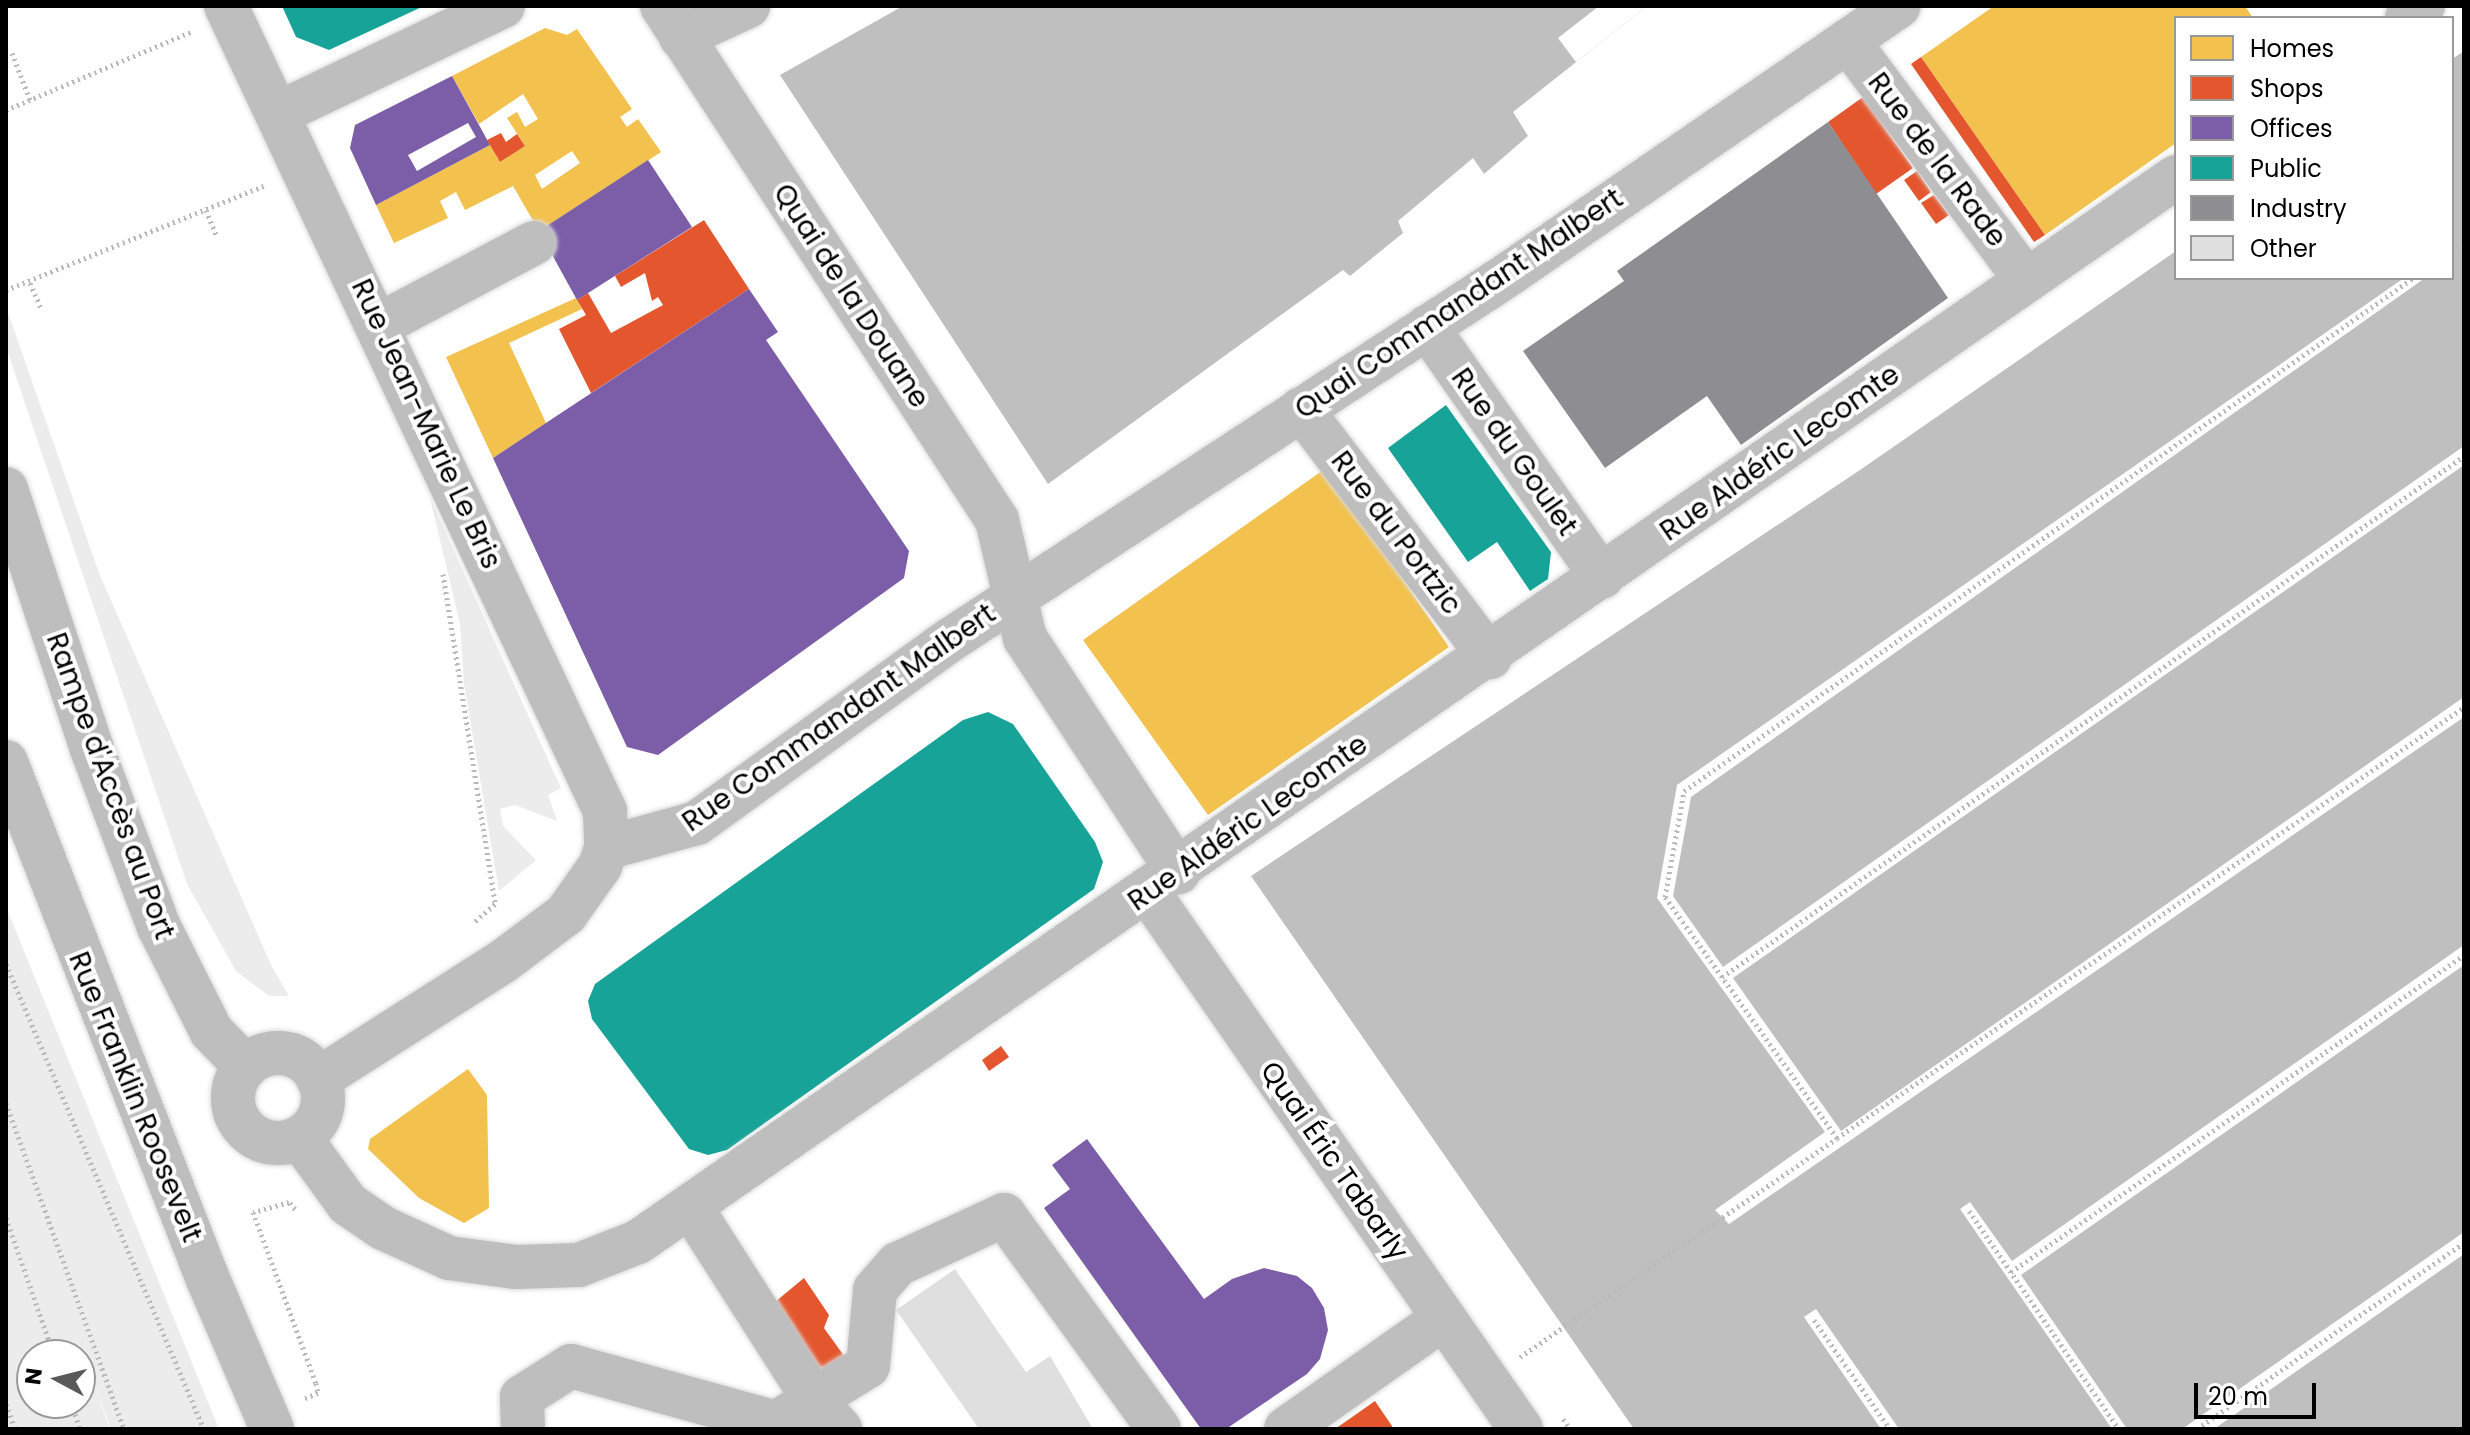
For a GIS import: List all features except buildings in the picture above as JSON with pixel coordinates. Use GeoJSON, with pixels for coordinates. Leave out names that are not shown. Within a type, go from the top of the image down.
{"type":"FeatureCollection","features":[{"type":"Feature","properties":{"kind":"street"},"geometry":{"type":"LineString","coordinates":[[279,113],[503,6]]}},
{"type":"Feature","properties":{"kind":"street"},"geometry":{"type":"LineString","coordinates":[[672,21],[748,6]]}},
{"type":"Feature","properties":{"kind":"street","name":"Quai Commandant Malbert"},"geometry":{"type":"LineString","coordinates":[[1015,596],[1427,327],[1899,6]]}},
{"type":"Feature","properties":{"kind":"street","name":"Rue Jean-Marie Le Bris"},"geometry":{"type":"LineString","coordinates":[[228,10],[595,784],[605,811],[606,848]]}},
{"type":"Feature","properties":{"kind":"street","name":"Quai de la Douane"},"geometry":{"type":"LineString","coordinates":[[672,21],[997,520],[1025,638],[1163,882]]}},
{"type":"Feature","properties":{"kind":"street","name":"Rue de la Rade"},"geometry":{"type":"LineString","coordinates":[[1848,41],[2026,280]]}},
{"type":"Feature","properties":{"kind":"street","name":"Rue Aldéric Lecomte"},"geometry":{"type":"LineString","coordinates":[[300,1138],[348,1204],[383,1228],[449,1258],[516,1267],[579,1265],[638,1242],[692,1209],[1490,657],[2174,178]]}},
{"type":"Feature","properties":{"kind":"street"},"geometry":{"type":"LineString","coordinates":[[379,325],[534,243]]}},
{"type":"Feature","properties":{"kind":"street","name":"Rue du Goulet"},"geometry":{"type":"LineString","coordinates":[[1427,327],[1602,577]]}},
{"type":"Feature","properties":{"kind":"street","name":"Rue du Portzic"},"geometry":{"type":"LineString","coordinates":[[1301,409],[1490,657]]}},
{"type":"Feature","properties":{"kind":"street","name":"Rampe d'Accès au Port"},"geometry":{"type":"LineString","coordinates":[[6,489],[92,749],[159,927],[211,1031],[246,1067]]}},
{"type":"Feature","properties":{"kind":"street","name":"Rue Commandant Malbert"},"geometry":{"type":"LineString","coordinates":[[606,848],[697,823],[1015,596]]}},
{"type":"Feature","properties":{"kind":"street","name":"Rue Franklin Roosevelt"},"geometry":{"type":"LineString","coordinates":[[6,762],[207,1277],[284,1415]]}},
{"type":"Feature","properties":{"kind":"street"},"geometry":{"type":"LineString","coordinates":[[318,1079],[443,1001],[566,914],[592,883],[606,848]]}},
{"type":"Feature","properties":{"kind":"street","name":"Quai Éric Tabarly"},"geometry":{"type":"LineString","coordinates":[[1163,882],[1444,1318],[1521,1429]]}},
{"type":"Feature","properties":{"kind":"street"},"geometry":{"type":"LineString","coordinates":[[270,1054],[286,1054],[301,1059],[318,1079],[323,1099],[320,1114],[300,1138],[270,1144],[243,1128],[232,1098],[246,1067],[270,1054]]}},
{"type":"Feature","properties":{"kind":"street"},"geometry":{"type":"LineString","coordinates":[[692,1209],[827,1414]]}},
{"type":"Feature","properties":{"kind":"street"},"geometry":{"type":"LineString","coordinates":[[523,1429],[522,1397],[571,1366],[776,1423],[827,1414],[868,1366],[875,1290],[898,1264],[1004,1215],[1159,1429]]}},
{"type":"Feature","properties":{"kind":"street"},"geometry":{"type":"LineString","coordinates":[[1286,1429],[1444,1318]]}},
{"type":"Feature","properties":{"kind":"path"},"geometry":{"type":"LineString","coordinates":[[6,110],[228,10]]}},
{"type":"Feature","properties":{"kind":"path"},"geometry":{"type":"LineString","coordinates":[[12,53],[30,100]]}},
{"type":"Feature","properties":{"kind":"path"},"geometry":{"type":"LineString","coordinates":[[6,290],[30,283],[306,169]]}},
{"type":"Feature","properties":{"kind":"path"},"geometry":{"type":"LineString","coordinates":[[206,210],[217,237]]}},
{"type":"Feature","properties":{"kind":"path"},"geometry":{"type":"LineString","coordinates":[[1837,1138],[1665,897],[1684,791],[2410,280]]}},
{"type":"Feature","properties":{"kind":"path"},"geometry":{"type":"LineString","coordinates":[[30,283],[42,310]]}},
{"type":"Feature","properties":{"kind":"path"},"geometry":{"type":"LineString","coordinates":[[1722,977],[2464,456]]}},
{"type":"Feature","properties":{"kind":"path"},"geometry":{"type":"LineString","coordinates":[[440,561],[495,904],[473,923]]}},
{"type":"Feature","properties":{"kind":"path"},"geometry":{"type":"LineString","coordinates":[[1519,1358],[2464,707]]}},
{"type":"Feature","properties":{"kind":"path"},"geometry":{"type":"LineString","coordinates":[[2011,1272],[2464,955]]}},
{"type":"Feature","properties":{"kind":"path"},"geometry":{"type":"LineString","coordinates":[[6,964],[204,1429]]}},
{"type":"Feature","properties":{"kind":"path"},"geometry":{"type":"LineString","coordinates":[[6,1103],[124,1429]]}},
{"type":"Feature","properties":{"kind":"path"},"geometry":{"type":"LineString","coordinates":[[284,1415],[318,1393],[253,1212],[289,1202],[313,1228],[348,1204]]}},
{"type":"Feature","properties":{"kind":"path"},"geometry":{"type":"LineString","coordinates":[[1969,1211],[2119,1429]]}},
{"type":"Feature","properties":{"kind":"path"},"geometry":{"type":"LineString","coordinates":[[6,1218],[48,1339]]}},
{"type":"Feature","properties":{"kind":"path"},"geometry":{"type":"LineString","coordinates":[[2197,1429],[2464,1243]]}},
{"type":"Feature","properties":{"kind":"path"},"geometry":{"type":"LineString","coordinates":[[1814,1320],[1890,1429]]}},
{"type":"Feature","properties":{"kind":"path"},"geometry":{"type":"LineString","coordinates":[[6,1404],[15,1429]]}},
{"type":"Feature","properties":{"kind":"shaded area"},"geometry":{"type":"Polygon","coordinates":[[[903,6],[1647,6],[1513,112],[1528,136],[1484,174],[1473,158],[1398,221],[1403,233],[1350,276],[1343,270],[1048,484],[780,75],[903,6]]]}},
{"type":"Feature","properties":{"kind":"shaded area"},"geometry":{"type":"Polygon","coordinates":[[[2464,51],[2464,1429],[1634,1429],[1251,876],[1860,470],[2174,252],[2174,280],[2454,280],[2454,58],[2464,51]]]}},
{"type":"Feature","properties":{"kind":"shaded area"},"geometry":{"type":"Polygon","coordinates":[[[6,307],[99,573],[271,965],[289,996],[269,996],[236,971],[187,884],[6,347],[6,307]]]}},
{"type":"Feature","properties":{"kind":"shaded area"},"geometry":{"type":"Polygon","coordinates":[[[430,498],[561,788],[548,795],[557,821],[515,805],[500,809],[503,826],[536,860],[499,891],[464,684],[460,624],[430,498]]]}},
{"type":"Feature","properties":{"kind":"shaded area"},"geometry":{"type":"Polygon","coordinates":[[[6,907],[219,1429],[111,1429],[96,1389],[96,1339],[16,1339],[16,1419],[96,1419],[96,1390],[110,1429],[6,1429],[6,907]]]}},
{"type":"Feature","properties":{"kind":"pier"},"geometry":{"type":"Polygon","coordinates":[[[1599,6],[1647,6],[1576,62],[1558,38],[1599,6]]]}},
{"type":"Feature","properties":{"kind":"pier"},"geometry":{"type":"Polygon","coordinates":[[[2401,280],[2422,280],[1691,797],[1673,896],[1723,967],[2464,446],[2464,465],[1733,978],[1841,1131],[2464,697],[2464,717],[1729,1224],[1715,1210],[1825,1132],[1657,898],[1677,785],[2401,280]]]}},
{"type":"Feature","properties":{"kind":"pier"},"geometry":{"type":"Polygon","coordinates":[[[2464,945],[2464,965],[2021,1275],[2127,1429],[2112,1429],[1960,1209],[1970,1202],[2012,1261],[2464,945]]]}},
{"type":"Feature","properties":{"kind":"pier"},"geometry":{"type":"Polygon","coordinates":[[[2464,1232],[2464,1254],[2214,1429],[2182,1429],[2464,1232]]]}},
{"type":"Feature","properties":{"kind":"pier"},"geometry":{"type":"Polygon","coordinates":[[[1816,1309],[1899,1429],[1881,1429],[1804,1317],[1816,1309]]]}}]}
